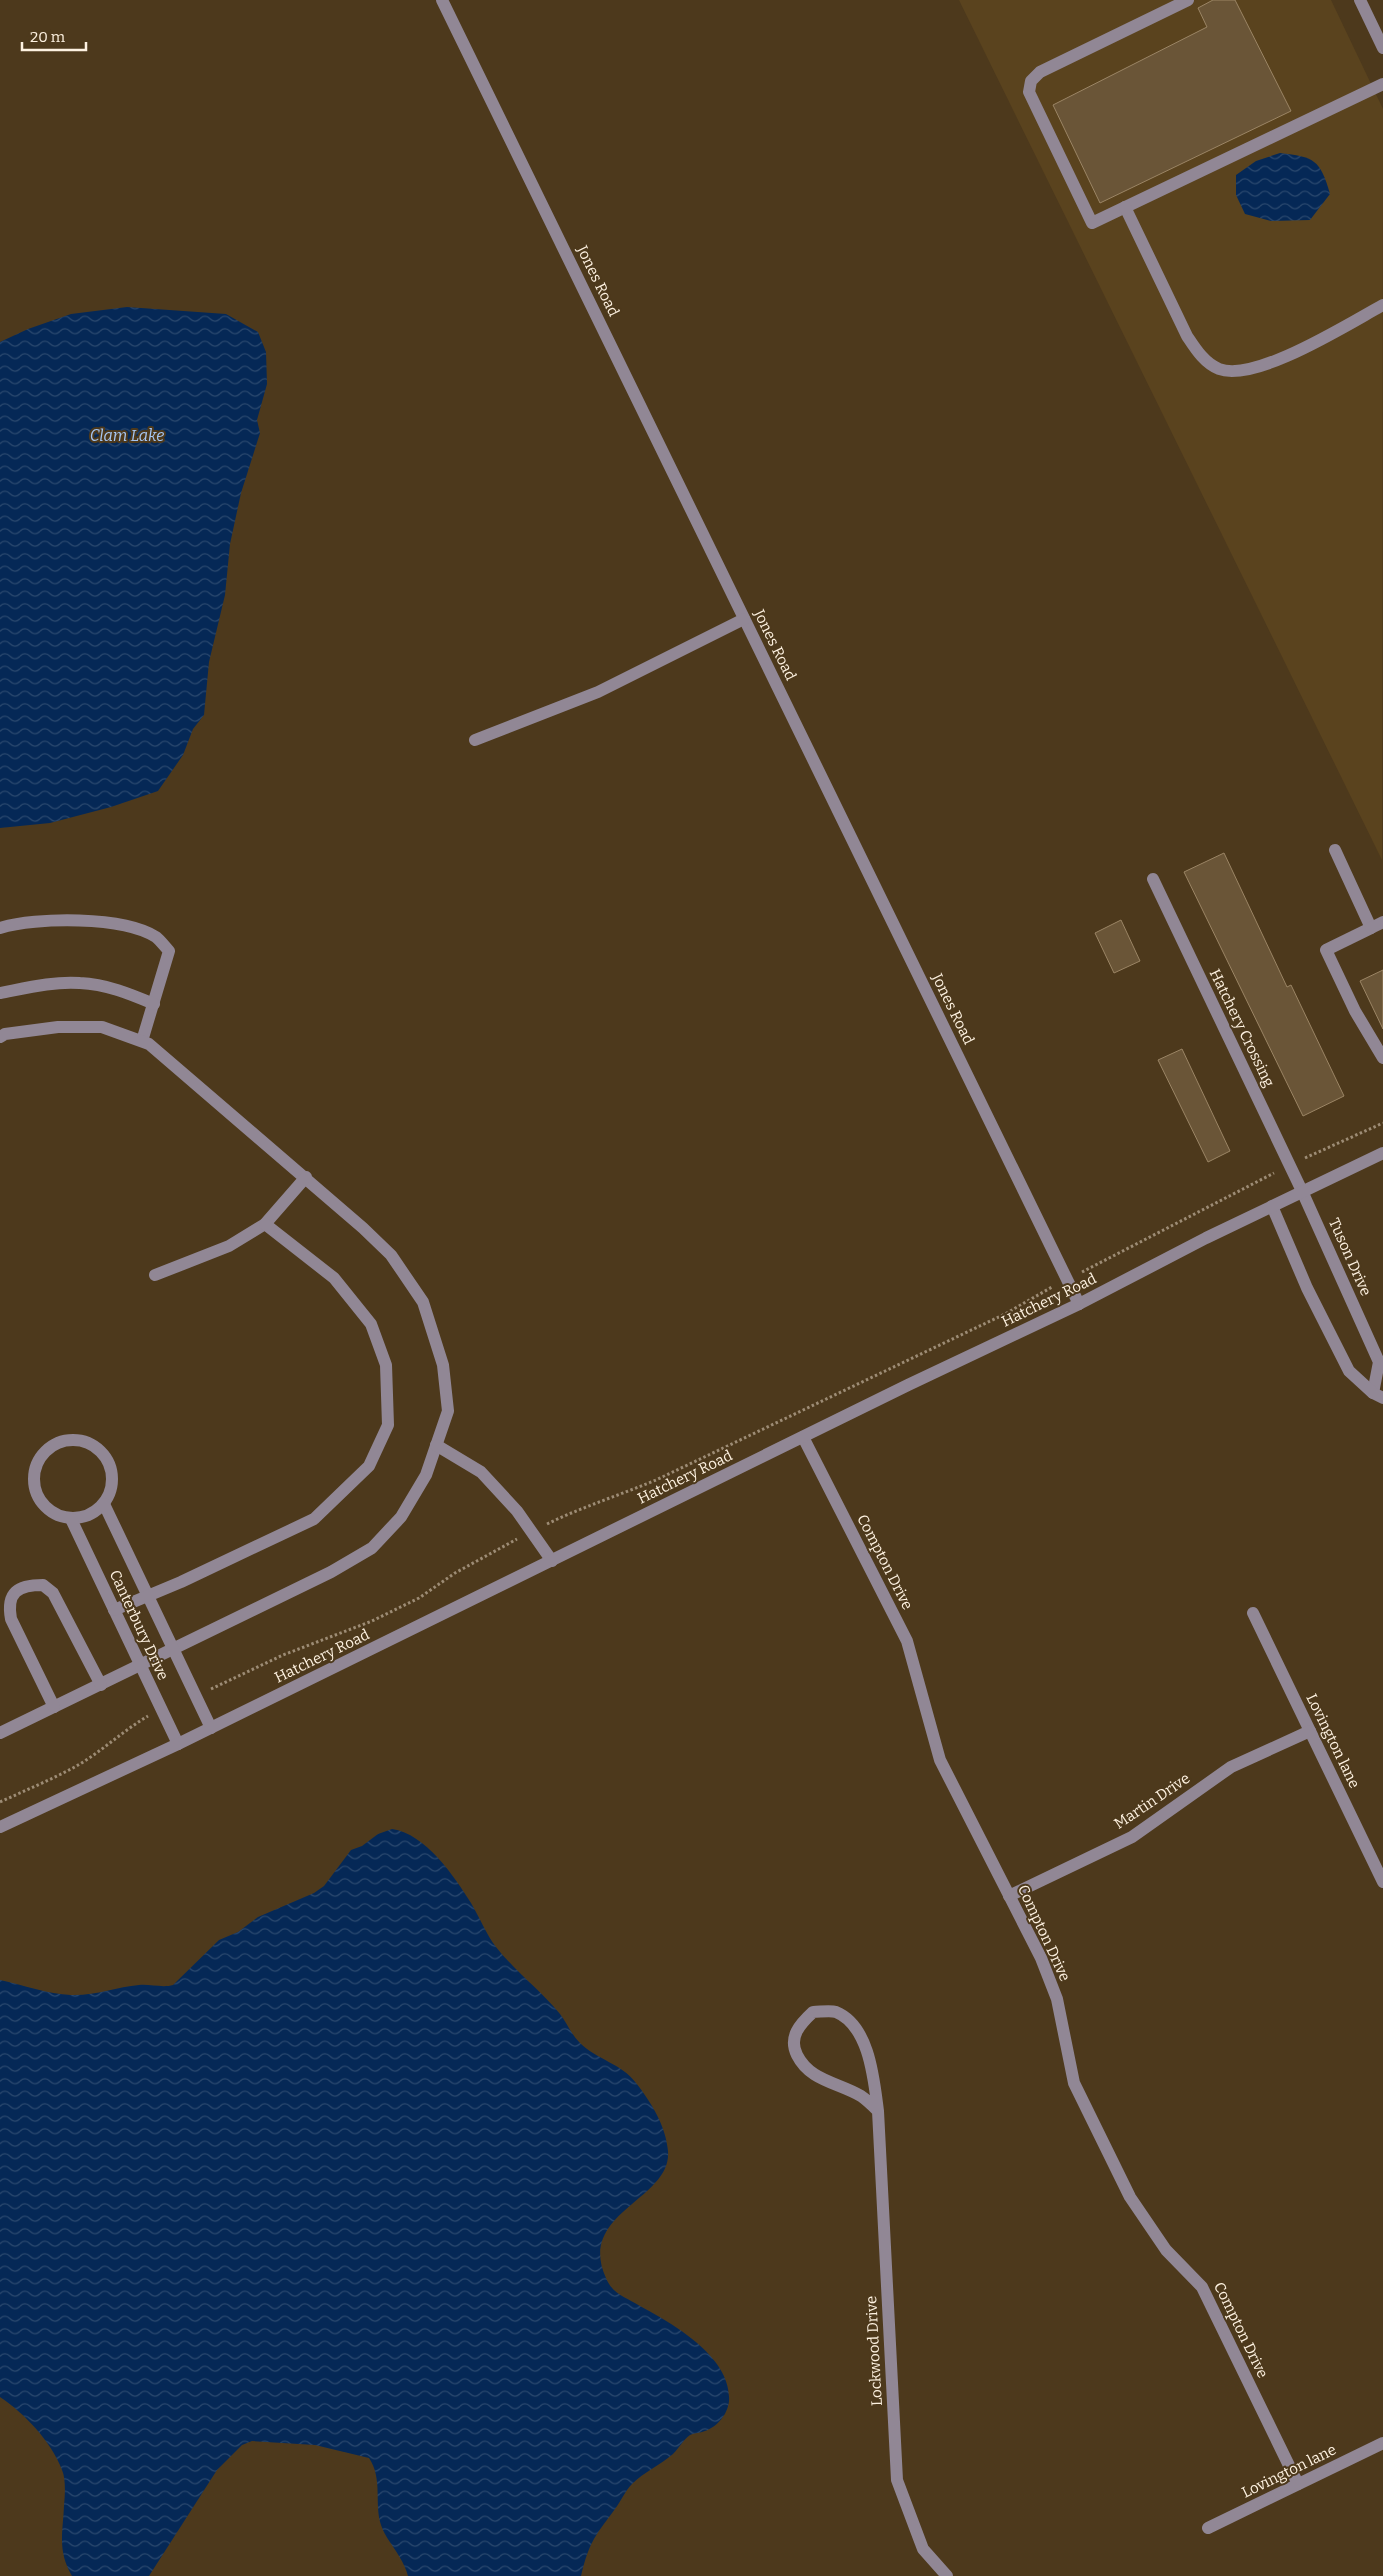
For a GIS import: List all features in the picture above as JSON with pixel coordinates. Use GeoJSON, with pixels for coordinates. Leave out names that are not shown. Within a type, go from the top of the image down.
{"type":"FeatureCollection","features":[{"type":"Feature","properties":{"kind":"street","name":"Jones Road"},"geometry":{"type":"LineString","coordinates":[[442,0],[1080,1304]]}},
{"type":"Feature","properties":{"kind":"street"},"geometry":{"type":"LineString","coordinates":[[1188,0],[1040,72],[1032,81],[1029,92],[1092,223],[1383,84]]}},
{"type":"Feature","properties":{"kind":"street"},"geometry":{"type":"LineString","coordinates":[[1360,0],[1383,48]]}},
{"type":"Feature","properties":{"kind":"street"},"geometry":{"type":"LineString","coordinates":[[1125,207],[1187,336],[1199,354],[1218,368],[1240,372],[1270,364],[1383,306]]}},
{"type":"Feature","properties":{"kind":"street"},"geometry":{"type":"LineString","coordinates":[[475,740],[598,692],[744,619]]}},
{"type":"Feature","properties":{"kind":"street"},"geometry":{"type":"LineString","coordinates":[[1335,850],[1371,928]]}},
{"type":"Feature","properties":{"kind":"street","name":"Hatchery Crossing"},"geometry":{"type":"LineString","coordinates":[[1153,879],[1302,1191]]}},
{"type":"Feature","properties":{"kind":"street"},"geometry":{"type":"LineString","coordinates":[[0,928],[14,924],[79,920],[117,924],[156,937],[170,951],[142,1041]]}},
{"type":"Feature","properties":{"kind":"street"},"geometry":{"type":"LineString","coordinates":[[1383,922],[1326,950],[1355,1011],[1383,1058]]}},
{"type":"Feature","properties":{"kind":"street"},"geometry":{"type":"LineString","coordinates":[[0,993],[37,986],[80,983],[119,990],[154,1004]]}},
{"type":"Feature","properties":{"kind":"street"},"geometry":{"type":"LineString","coordinates":[[0,1037],[5,1034],[58,1027],[102,1027],[149,1044],[306,1177],[391,1255],[423,1302],[443,1365],[448,1411],[426,1475],[401,1517],[372,1548],[331,1572],[0,1733]]}},
{"type":"Feature","properties":{"kind":"street","name":"Hatchery Road"},"geometry":{"type":"LineString","coordinates":[[0,1827],[211,1728],[803,1437],[1080,1304],[1206,1238],[1383,1153]]}},
{"type":"Feature","properties":{"kind":"street"},"geometry":{"type":"LineString","coordinates":[[155,1275],[229,1246],[265,1224],[306,1177]]}},
{"type":"Feature","properties":{"kind":"street","name":"Tuson Drive"},"geometry":{"type":"LineString","coordinates":[[1302,1191],[1379,1362],[1378,1395]]}},
{"type":"Feature","properties":{"kind":"street","name":"Tuson Drive"},"geometry":{"type":"LineString","coordinates":[[1272,1206],[1307,1288],[1349,1371],[1378,1395]]}},
{"type":"Feature","properties":{"kind":"street"},"geometry":{"type":"LineString","coordinates":[[114,1610],[181,1582],[314,1518],[369,1466],[388,1425],[386,1365],[371,1324],[334,1278],[265,1224]]}},
{"type":"Feature","properties":{"kind":"street","name":"Compton Drive"},"geometry":{"type":"LineString","coordinates":[[803,1437],[907,1641],[940,1760],[1041,1958],[1057,1999],[1074,2083],[1130,2197],[1166,2250],[1202,2287],[1298,2484]]}},
{"type":"Feature","properties":{"kind":"street"},"geometry":{"type":"LineString","coordinates":[[75,1440],[92,1444],[105,1456],[112,1472],[111,1489],[104,1504],[89,1516],[72,1519],[54,1514],[41,1503],[34,1487],[35,1469],[43,1454],[57,1443],[75,1440]]}},
{"type":"Feature","properties":{"kind":"street"},"geometry":{"type":"LineString","coordinates":[[436,1445],[481,1472],[517,1511],[552,1561]]}},
{"type":"Feature","properties":{"kind":"street","name":"Canterbury Drive"},"geometry":{"type":"LineString","coordinates":[[104,1504],[172,1650],[211,1728]]}},
{"type":"Feature","properties":{"kind":"street","name":"Canterbury Drive"},"geometry":{"type":"LineString","coordinates":[[72,1519],[178,1744]]}},
{"type":"Feature","properties":{"kind":"street"},"geometry":{"type":"LineString","coordinates":[[54,1707],[11,1618],[8,1604],[15,1591],[28,1585],[43,1585],[53,1593],[100,1685]]}},
{"type":"Feature","properties":{"kind":"street","name":"Lovington lane"},"geometry":{"type":"LineString","coordinates":[[1253,1613],[1383,1882]]}},
{"type":"Feature","properties":{"kind":"street","name":"Martin Drive"},"geometry":{"type":"LineString","coordinates":[[1010,1896],[1132,1836],[1231,1767],[1310,1731]]}},
{"type":"Feature","properties":{"kind":"street","name":"Lockwood Drive"},"geometry":{"type":"LineString","coordinates":[[878,2111],[862,2096],[819,2078],[803,2067],[793,2047],[797,2028],[813,2012],[836,2012],[853,2025],[865,2045],[873,2076],[878,2111],[897,2480],[923,2549],[947,2576]]}},
{"type":"Feature","properties":{"kind":"street","name":"Lovington lane"},"geometry":{"type":"LineString","coordinates":[[1208,2528],[1383,2444]]}},
{"type":"Feature","properties":{"kind":"path"},"geometry":{"type":"LineString","coordinates":[[195,1696],[284,1655],[372,1621],[420,1598],[455,1573],[531,1532],[578,1509],[613,1498],[656,1480],[1005,1314],[1290,1165],[1383,1122]]}},
{"type":"Feature","properties":{"kind":"path"},"geometry":{"type":"LineString","coordinates":[[0,1802],[72,1769],[97,1753],[119,1734],[162,1710]]}},
{"type":"Feature","properties":{"kind":"shaded area"},"geometry":{"type":"Polygon","coordinates":[[[959,0],[1331,0],[1383,109],[1382,860],[959,0]]]}},
{"type":"Feature","properties":{"kind":"water"},"geometry":{"type":"Polygon","coordinates":[[[1280,153],[1308,159],[1314,162],[1323,173],[1330,194],[1310,220],[1271,221],[1245,214],[1236,195],[1236,175],[1256,161],[1280,153]]]}},
{"type":"Feature","properties":{"kind":"water","name":"Clam Lake"},"geometry":{"type":"Polygon","coordinates":[[[127,307],[226,314],[258,332],[266,352],[267,384],[257,420],[260,433],[241,493],[230,544],[225,595],[209,662],[204,715],[193,729],[183,755],[158,791],[111,807],[50,823],[0,828],[0,342],[28,329],[71,314],[127,307]]]}},
{"type":"Feature","properties":{"kind":"water"},"geometry":{"type":"Polygon","coordinates":[[[392,1829],[416,1839],[438,1858],[464,1892],[489,1937],[503,1956],[560,2014],[580,2043],[630,2076],[652,2106],[667,2142],[668,2151],[665,2168],[656,2182],[613,2222],[604,2237],[600,2256],[606,2278],[616,2292],[683,2332],[711,2356],[721,2370],[727,2385],[729,2401],[727,2411],[714,2426],[705,2431],[690,2435],[673,2454],[630,2487],[594,2540],[581,2576],[408,2576],[406,2569],[381,2525],[376,2474],[369,2458],[315,2445],[252,2441],[242,2445],[217,2470],[149,2576],[72,2576],[64,2558],[62,2541],[65,2487],[62,2470],[51,2449],[36,2429],[0,2397],[0,1980],[44,1991],[71,1995],[139,1985],[173,1985],[219,1940],[238,1932],[258,1917],[314,1893],[324,1886],[351,1850],[362,1846],[378,1834],[392,1829]]]}},
{"type":"Feature","properties":{"kind":"building"},"geometry":{"type":"Polygon","coordinates":[[[1213,0],[1235,0],[1291,111],[1100,203],[1053,105],[1207,27],[1198,8],[1213,0]]]}},
{"type":"Feature","properties":{"kind":"building"},"geometry":{"type":"Polygon","coordinates":[[[1224,853],[1287,987],[1291,985],[1344,1096],[1303,1116],[1184,872],[1224,853]]]}},
{"type":"Feature","properties":{"kind":"building"},"geometry":{"type":"Polygon","coordinates":[[[1121,920],[1140,961],[1114,973],[1095,933],[1121,920]]]}},
{"type":"Feature","properties":{"kind":"building"},"geometry":{"type":"Polygon","coordinates":[[[1383,970],[1383,1029],[1360,981],[1383,970]]]}},
{"type":"Feature","properties":{"kind":"building"},"geometry":{"type":"Polygon","coordinates":[[[1182,1049],[1230,1151],[1208,1162],[1158,1060],[1182,1049]]]}}]}
